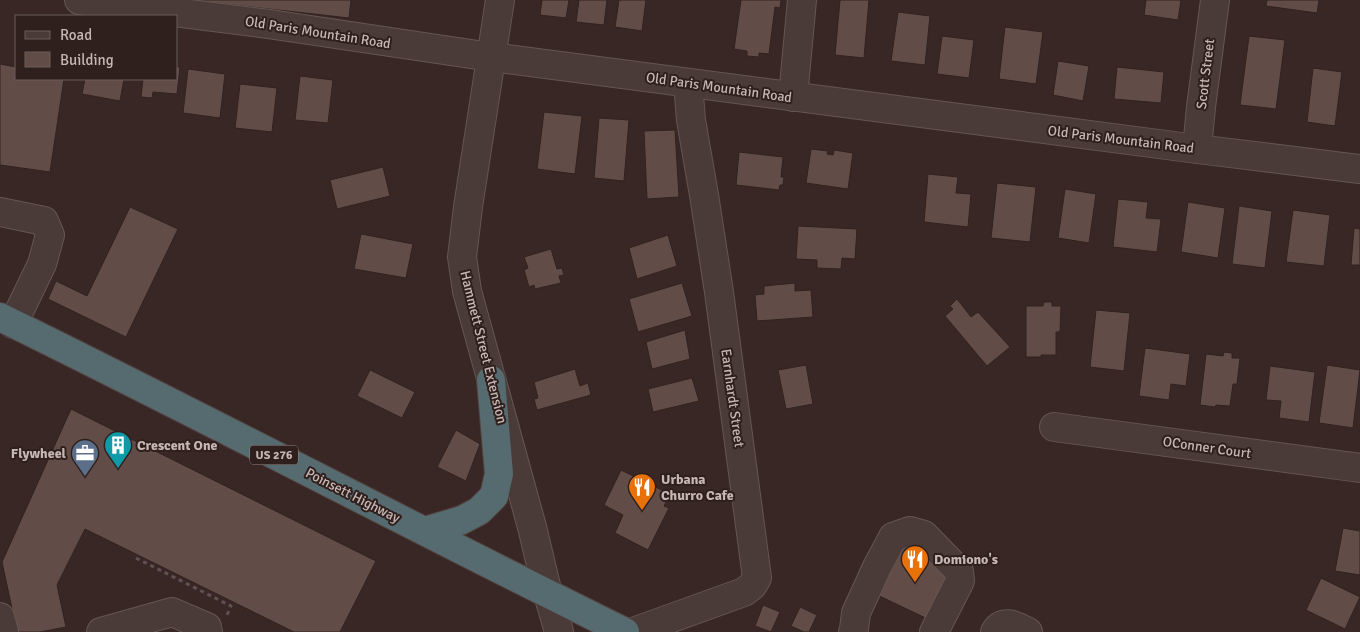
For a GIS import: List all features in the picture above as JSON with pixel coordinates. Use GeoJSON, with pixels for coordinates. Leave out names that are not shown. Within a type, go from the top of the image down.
{"type":"FeatureCollection","features":[{"type":"Feature","properties":{"kind":"highway","name":"Poinsett Highway"},"geometry":{"type":"LineString","coordinates":[[7,321],[106,369],[625,632]]}},
{"type":"Feature","properties":{"kind":"highway"},"geometry":{"type":"LineString","coordinates":[[425,532],[462,520],[479,511],[494,496],[499,474],[491,380]]}},
{"type":"Feature","properties":{"kind":"street","name":"Old Paris Mountain Road"},"geometry":{"type":"LineString","coordinates":[[79,0],[269,24],[491,57],[793,97],[1360,169]]}},
{"type":"Feature","properties":{"kind":"street","name":"Hammett Street Extension"},"geometry":{"type":"LineString","coordinates":[[500,0],[462,257],[467,291],[532,526],[559,632]]}},
{"type":"Feature","properties":{"kind":"street"},"geometry":{"type":"LineString","coordinates":[[793,97],[802,0]]}},
{"type":"Feature","properties":{"kind":"street","name":"Scott Street"},"geometry":{"type":"LineString","coordinates":[[1197,149],[1215,0]]}},
{"type":"Feature","properties":{"kind":"street","name":"Earnhardt Street"},"geometry":{"type":"LineString","coordinates":[[633,632],[744,592],[752,586],[757,578],[719,292],[691,120],[688,83]]}},
{"type":"Feature","properties":{"kind":"street"},"geometry":{"type":"LineString","coordinates":[[0,212],[44,221],[50,235],[42,264],[7,321]]}},
{"type":"Feature","properties":{"kind":"street","name":"OConner Court"},"geometry":{"type":"LineString","coordinates":[[1054,427],[1360,468]]}},
{"type":"Feature","properties":{"kind":"street"},"geometry":{"type":"LineString","coordinates":[[853,632],[856,613],[889,544],[893,537],[910,531],[924,535],[959,571],[960,581],[934,632]]}},
{"type":"Feature","properties":{"kind":"street"},"geometry":{"type":"LineString","coordinates":[[101,632],[172,612],[207,627],[216,626]]}},
{"type":"Feature","properties":{"kind":"street"},"geometry":{"type":"LineString","coordinates":[[0,617],[4,632]]}},
{"type":"Feature","properties":{"kind":"street"},"geometry":{"type":"LineString","coordinates":[[995,632],[996,629],[1004,624],[1015,625],[1028,632]]}},
{"type":"Feature","properties":{"kind":"path"},"geometry":{"type":"LineString","coordinates":[[136,558],[231,606],[216,626]]}},
{"type":"Feature","properties":{"kind":"building"},"geometry":{"type":"Polygon","coordinates":[[[189,0],[351,0],[349,18],[189,0]]]}},
{"type":"Feature","properties":{"kind":"building"},"geometry":{"type":"Polygon","coordinates":[[[542,0],[569,0],[566,18],[540,15],[542,0]]]}},
{"type":"Feature","properties":{"kind":"building"},"geometry":{"type":"Polygon","coordinates":[[[579,0],[607,0],[604,25],[576,22],[579,0]]]}},
{"type":"Feature","properties":{"kind":"building"},"geometry":{"type":"Polygon","coordinates":[[[619,0],[646,0],[642,31],[615,27],[619,0]]]}},
{"type":"Feature","properties":{"kind":"building"},"geometry":{"type":"Polygon","coordinates":[[[741,0],[781,0],[780,8],[775,7],[769,54],[759,53],[759,57],[747,56],[747,51],[734,49],[741,0]]]}},
{"type":"Feature","properties":{"kind":"building"},"geometry":{"type":"Polygon","coordinates":[[[840,0],[869,0],[864,58],[835,55],[840,0]]]}},
{"type":"Feature","properties":{"kind":"building"},"geometry":{"type":"Polygon","coordinates":[[[1146,0],[1181,0],[1178,20],[1144,15],[1146,0]]]}},
{"type":"Feature","properties":{"kind":"building"},"geometry":{"type":"Polygon","coordinates":[[[1267,0],[1319,0],[1317,13],[1266,6],[1267,0]]]}},
{"type":"Feature","properties":{"kind":"building"},"geometry":{"type":"Polygon","coordinates":[[[898,12],[930,16],[925,65],[891,61],[898,12]]]}},
{"type":"Feature","properties":{"kind":"building"},"geometry":{"type":"Polygon","coordinates":[[[1005,27],[1043,32],[1036,84],[999,79],[1005,27]]]}},
{"type":"Feature","properties":{"kind":"building"},"geometry":{"type":"Polygon","coordinates":[[[942,36],[974,40],[969,78],[937,74],[942,36]]]}},
{"type":"Feature","properties":{"kind":"building"},"geometry":{"type":"Polygon","coordinates":[[[1249,36],[1285,40],[1276,109],[1240,105],[1249,36]]]}},
{"type":"Feature","properties":{"kind":"building"},"geometry":{"type":"Polygon","coordinates":[[[1058,61],[1089,66],[1083,101],[1053,95],[1058,61]]]}},
{"type":"Feature","properties":{"kind":"building"},"geometry":{"type":"Polygon","coordinates":[[[0,64],[15,67],[15,80],[64,80],[50,172],[0,165],[0,64]]]}},
{"type":"Feature","properties":{"kind":"building"},"geometry":{"type":"Polygon","coordinates":[[[178,67],[180,67],[177,94],[153,92],[152,98],[141,97],[143,80],[178,80],[178,67]]]}},
{"type":"Feature","properties":{"kind":"building"},"geometry":{"type":"Polygon","coordinates":[[[1117,67],[1164,72],[1161,103],[1114,99],[1117,67]]]}},
{"type":"Feature","properties":{"kind":"building"},"geometry":{"type":"Polygon","coordinates":[[[1313,68],[1342,72],[1335,126],[1307,122],[1313,68]]]}},
{"type":"Feature","properties":{"kind":"building"},"geometry":{"type":"Polygon","coordinates":[[[188,69],[225,74],[220,118],[183,113],[188,69]]]}},
{"type":"Feature","properties":{"kind":"building"},"geometry":{"type":"Polygon","coordinates":[[[300,76],[333,80],[328,123],[295,120],[300,76]]]}},
{"type":"Feature","properties":{"kind":"building"},"geometry":{"type":"Polygon","coordinates":[[[85,80],[124,80],[120,101],[82,94],[85,80]]]}},
{"type":"Feature","properties":{"kind":"building"},"geometry":{"type":"Polygon","coordinates":[[[240,84],[277,88],[272,132],[235,128],[240,84]]]}},
{"type":"Feature","properties":{"kind":"building"},"geometry":{"type":"Polygon","coordinates":[[[544,112],[582,116],[575,174],[537,169],[544,112]]]}},
{"type":"Feature","properties":{"kind":"building"},"geometry":{"type":"Polygon","coordinates":[[[599,118],[629,120],[624,181],[594,178],[599,118]]]}},
{"type":"Feature","properties":{"kind":"building"},"geometry":{"type":"Polygon","coordinates":[[[675,130],[679,197],[647,199],[644,131],[675,130]]]}},
{"type":"Feature","properties":{"kind":"building"},"geometry":{"type":"Polygon","coordinates":[[[811,149],[828,151],[827,154],[833,155],[834,150],[853,153],[848,189],[806,183],[811,149]]]}},
{"type":"Feature","properties":{"kind":"building"},"geometry":{"type":"Polygon","coordinates":[[[739,152],[783,157],[781,177],[784,177],[783,185],[780,185],[779,190],[736,185],[739,152]]]}},
{"type":"Feature","properties":{"kind":"building"},"geometry":{"type":"Polygon","coordinates":[[[383,167],[390,196],[337,209],[330,180],[383,167]]]}},
{"type":"Feature","properties":{"kind":"building"},"geometry":{"type":"Polygon","coordinates":[[[928,174],[958,177],[956,193],[971,194],[968,227],[924,222],[928,174]]]}},
{"type":"Feature","properties":{"kind":"building"},"geometry":{"type":"Polygon","coordinates":[[[997,183],[1036,187],[1030,242],[991,238],[997,183]]]}},
{"type":"Feature","properties":{"kind":"building"},"geometry":{"type":"Polygon","coordinates":[[[1065,189],[1096,194],[1089,243],[1058,238],[1065,189]]]}},
{"type":"Feature","properties":{"kind":"building"},"geometry":{"type":"Polygon","coordinates":[[[1118,199],[1148,202],[1146,218],[1161,219],[1157,252],[1113,247],[1118,199]]]}},
{"type":"Feature","properties":{"kind":"building"},"geometry":{"type":"Polygon","coordinates":[[[1188,202],[1225,208],[1218,258],[1181,252],[1188,202]]]}},
{"type":"Feature","properties":{"kind":"building"},"geometry":{"type":"Polygon","coordinates":[[[1239,206],[1272,211],[1265,268],[1232,264],[1239,206]]]}},
{"type":"Feature","properties":{"kind":"building"},"geometry":{"type":"Polygon","coordinates":[[[130,207],[178,229],[126,337],[48,299],[56,281],[87,296],[130,207]]]}},
{"type":"Feature","properties":{"kind":"building"},"geometry":{"type":"Polygon","coordinates":[[[1293,210],[1330,215],[1324,266],[1286,262],[1293,210]]]}},
{"type":"Feature","properties":{"kind":"building"},"geometry":{"type":"Polygon","coordinates":[[[798,226],[857,229],[855,259],[842,258],[841,269],[817,268],[817,260],[796,259],[798,226]]]}},
{"type":"Feature","properties":{"kind":"building"},"geometry":{"type":"Polygon","coordinates":[[[1354,228],[1360,229],[1360,265],[1351,265],[1354,228]]]}},
{"type":"Feature","properties":{"kind":"building"},"geometry":{"type":"Polygon","coordinates":[[[361,234],[413,244],[406,278],[354,269],[361,234]]]}},
{"type":"Feature","properties":{"kind":"building"},"geometry":{"type":"Polygon","coordinates":[[[668,235],[677,266],[637,279],[629,248],[668,235]]]}},
{"type":"Feature","properties":{"kind":"building"},"geometry":{"type":"Polygon","coordinates":[[[551,249],[557,269],[562,268],[564,275],[559,276],[561,283],[535,289],[534,285],[529,287],[524,270],[528,268],[524,257],[551,249]]]}},
{"type":"Feature","properties":{"kind":"building"},"geometry":{"type":"Polygon","coordinates":[[[682,283],[692,316],[638,332],[629,299],[682,283]]]}},
{"type":"Feature","properties":{"kind":"building"},"geometry":{"type":"Polygon","coordinates":[[[795,283],[795,291],[811,290],[813,317],[757,321],[755,295],[764,294],[764,286],[795,283]]]}},
{"type":"Feature","properties":{"kind":"building"},"geometry":{"type":"Polygon","coordinates":[[[957,299],[971,317],[978,312],[1010,347],[987,366],[945,316],[953,309],[950,306],[957,299]]]}},
{"type":"Feature","properties":{"kind":"building"},"geometry":{"type":"Polygon","coordinates":[[[1044,302],[1052,302],[1052,306],[1061,306],[1060,332],[1056,332],[1056,355],[1026,357],[1026,306],[1043,306],[1044,302]]]}},
{"type":"Feature","properties":{"kind":"building"},"geometry":{"type":"Polygon","coordinates":[[[1096,310],[1130,313],[1124,371],[1090,367],[1096,310]]]}},
{"type":"Feature","properties":{"kind":"building"},"geometry":{"type":"Polygon","coordinates":[[[685,330],[690,359],[652,369],[646,342],[685,330]]]}},
{"type":"Feature","properties":{"kind":"building"},"geometry":{"type":"Polygon","coordinates":[[[1145,348],[1190,354],[1186,386],[1171,384],[1169,400],[1139,396],[1145,348]]]}},
{"type":"Feature","properties":{"kind":"building"},"geometry":{"type":"Polygon","coordinates":[[[1224,352],[1232,353],[1232,358],[1240,358],[1237,384],[1233,384],[1230,406],[1200,405],[1206,354],[1223,356],[1224,352]]]}},
{"type":"Feature","properties":{"kind":"building"},"geometry":{"type":"Polygon","coordinates":[[[806,365],[813,404],[786,409],[778,370],[806,365]]]}},
{"type":"Feature","properties":{"kind":"building"},"geometry":{"type":"Polygon","coordinates":[[[1327,365],[1360,370],[1353,428],[1319,423],[1327,365]]]}},
{"type":"Feature","properties":{"kind":"building"},"geometry":{"type":"Polygon","coordinates":[[[1270,366],[1315,372],[1309,422],[1279,418],[1281,401],[1266,400],[1270,366]]]}},
{"type":"Feature","properties":{"kind":"building"},"geometry":{"type":"Polygon","coordinates":[[[575,369],[580,386],[588,383],[591,395],[537,410],[534,399],[538,398],[534,382],[575,369]]]}},
{"type":"Feature","properties":{"kind":"building"},"geometry":{"type":"Polygon","coordinates":[[[370,370],[415,392],[402,418],[357,396],[370,370]]]}},
{"type":"Feature","properties":{"kind":"building"},"geometry":{"type":"Polygon","coordinates":[[[692,378],[699,401],[653,412],[648,389],[692,378]]]}},
{"type":"Feature","properties":{"kind":"building","name":"Crescent One"},"geometry":{"type":"Polygon","coordinates":[[[71,409],[376,561],[340,632],[294,632],[85,529],[57,585],[66,627],[40,632],[17,632],[2,562],[71,409]]]}},
{"type":"Feature","properties":{"kind":"building"},"geometry":{"type":"Polygon","coordinates":[[[456,430],[480,444],[466,481],[437,467],[456,430]]]}},
{"type":"Feature","properties":{"kind":"building","name":"Urbana Churro Cafe"},"geometry":{"type":"Polygon","coordinates":[[[621,470],[670,494],[664,506],[669,508],[648,550],[615,533],[623,515],[604,505],[621,470]]]}},
{"type":"Feature","properties":{"kind":"building"},"geometry":{"type":"Polygon","coordinates":[[[1343,528],[1360,531],[1360,575],[1335,571],[1343,528]]]}},
{"type":"Feature","properties":{"kind":"building","name":"Domiono's"},"geometry":{"type":"Polygon","coordinates":[[[896,545],[956,574],[934,622],[873,593],[896,545]]]}},
{"type":"Feature","properties":{"kind":"building"},"geometry":{"type":"Polygon","coordinates":[[[1321,578],[1360,597],[1345,629],[1306,610],[1321,578]]]}},
{"type":"Feature","properties":{"kind":"building"},"geometry":{"type":"Polygon","coordinates":[[[763,605],[780,612],[771,632],[755,626],[763,605]]]}},
{"type":"Feature","properties":{"kind":"building"},"geometry":{"type":"Polygon","coordinates":[[[800,607],[817,615],[809,632],[804,632],[791,626],[800,607]]]}},
{"type":"Feature","properties":{"kind":"place","name":"Crescent One"},"geometry":{"type":"Point","coordinates":[118,469]}},
{"type":"Feature","properties":{"kind":"place","name":"Flywheel"},"geometry":{"type":"Point","coordinates":[85,477]}},
{"type":"Feature","properties":{"kind":"place","name":"Urbana Churro Cafe"},"geometry":{"type":"Point","coordinates":[642,511]}},
{"type":"Feature","properties":{"kind":"place","name":"Domiono's"},"geometry":{"type":"Point","coordinates":[915,583]}}]}
